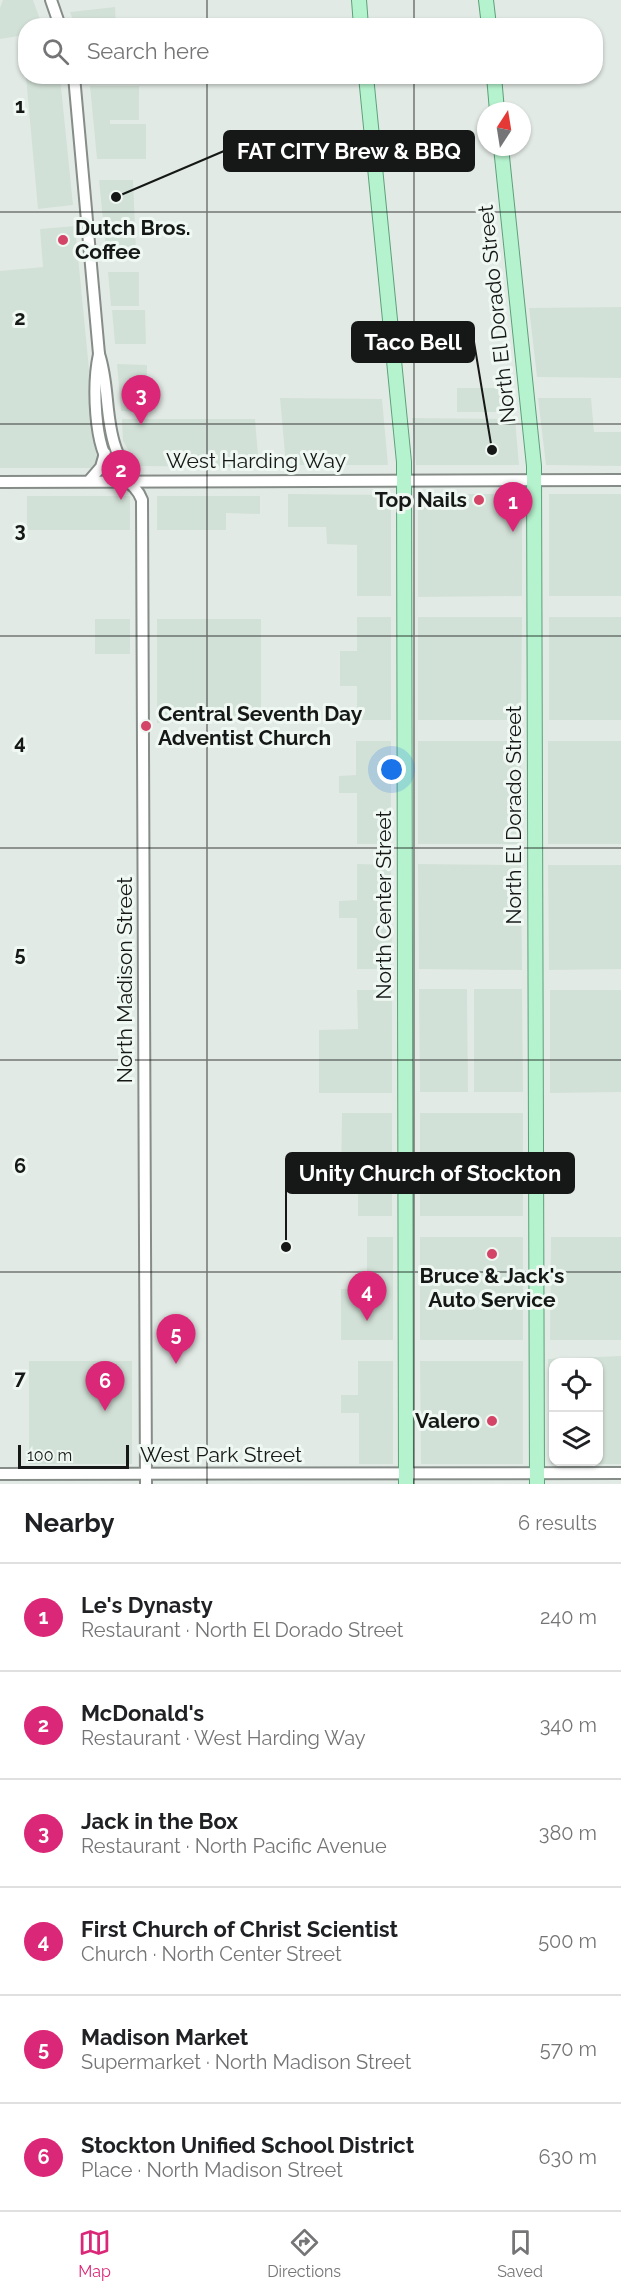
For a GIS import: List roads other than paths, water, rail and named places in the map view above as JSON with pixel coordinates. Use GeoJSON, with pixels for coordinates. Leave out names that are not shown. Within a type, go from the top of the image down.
{"type":"FeatureCollection","features":[{"type":"Feature","properties":{"kind":"main road"},"geometry":{"type":"LineString","coordinates":[[359,0],[360,18]]}},
{"type":"Feature","properties":{"kind":"main road"},"geometry":{"type":"LineString","coordinates":[[486,0],[488,18]]}},
{"type":"Feature","properties":{"kind":"main road","name":"North Center Street"},"geometry":{"type":"LineString","coordinates":[[367,84],[404,480],[406,1479]]}},
{"type":"Feature","properties":{"kind":"main road"},"geometry":{"type":"LineString","coordinates":[[495,84],[496,102]]}},
{"type":"Feature","properties":{"kind":"main road","name":"North El Dorado Street"},"geometry":{"type":"LineString","coordinates":[[502,156],[534,481],[537,1478]]}},
{"type":"Feature","properties":{"kind":"street"},"geometry":{"type":"LineString","coordinates":[[51,0],[57,18]]}},
{"type":"Feature","properties":{"kind":"street"},"geometry":{"type":"LineString","coordinates":[[75,84],[99,354],[105,372],[115,447],[126,467],[129,481]]}},
{"type":"Feature","properties":{"kind":"street"},"geometry":{"type":"LineString","coordinates":[[99,354],[95,372],[98,420],[105,453],[112,468],[129,481]]}},
{"type":"Feature","properties":{"kind":"street"},"geometry":{"type":"LineString","coordinates":[[90,481],[101,466],[105,453]]}},
{"type":"Feature","properties":{"kind":"street","name":"West Harding Way"},"geometry":{"type":"LineString","coordinates":[[0,482],[621,480]]}},
{"type":"Feature","properties":{"kind":"street","name":"North Madison Street"},"geometry":{"type":"LineString","coordinates":[[129,481],[137,489],[142,500],[146,1479]]}},
{"type":"Feature","properties":{"kind":"street","name":"West Park Street"},"geometry":{"type":"LineString","coordinates":[[0,1474],[146,1479],[406,1479],[537,1478],[621,1473]]}},
{"type":"Feature","properties":{"kind":"place","name":"FAT CITY Brew & BBQ"},"geometry":{"type":"Point","coordinates":[116,197]}},
{"type":"Feature","properties":{"kind":"place","name":"Dutch Bros. Coffee"},"geometry":{"type":"Point","coordinates":[63,240]}},
{"type":"Feature","properties":{"kind":"place","name":"Jack in the Box"},"geometry":{"type":"Point","coordinates":[141,425]}},
{"type":"Feature","properties":{"kind":"place","name":"Taco Bell"},"geometry":{"type":"Point","coordinates":[492,450]}},
{"type":"Feature","properties":{"kind":"place","name":"McDonald's"},"geometry":{"type":"Point","coordinates":[121,500]}},
{"type":"Feature","properties":{"kind":"place","name":"Top Nails"},"geometry":{"type":"Point","coordinates":[479,500]}},
{"type":"Feature","properties":{"kind":"place","name":"Le's Dynasty"},"geometry":{"type":"Point","coordinates":[513,532]}},
{"type":"Feature","properties":{"kind":"place","name":"Central Seventh Day Adventist Church"},"geometry":{"type":"Point","coordinates":[146,726]}},
{"type":"Feature","properties":{"kind":"place","name":"Unity Church of Stockton"},"geometry":{"type":"Point","coordinates":[286,1247]}},
{"type":"Feature","properties":{"kind":"place","name":"Bruce & Jack's Auto Service"},"geometry":{"type":"Point","coordinates":[492,1254]}},
{"type":"Feature","properties":{"kind":"place","name":"First Church of Christ Scientist"},"geometry":{"type":"Point","coordinates":[367,1321]}},
{"type":"Feature","properties":{"kind":"place","name":"Madison Market"},"geometry":{"type":"Point","coordinates":[176,1364]}},
{"type":"Feature","properties":{"kind":"place","name":"Stockton Unified School District"},"geometry":{"type":"Point","coordinates":[105,1411]}},
{"type":"Feature","properties":{"kind":"place","name":"Valero"},"geometry":{"type":"Point","coordinates":[492,1421]}}]}
